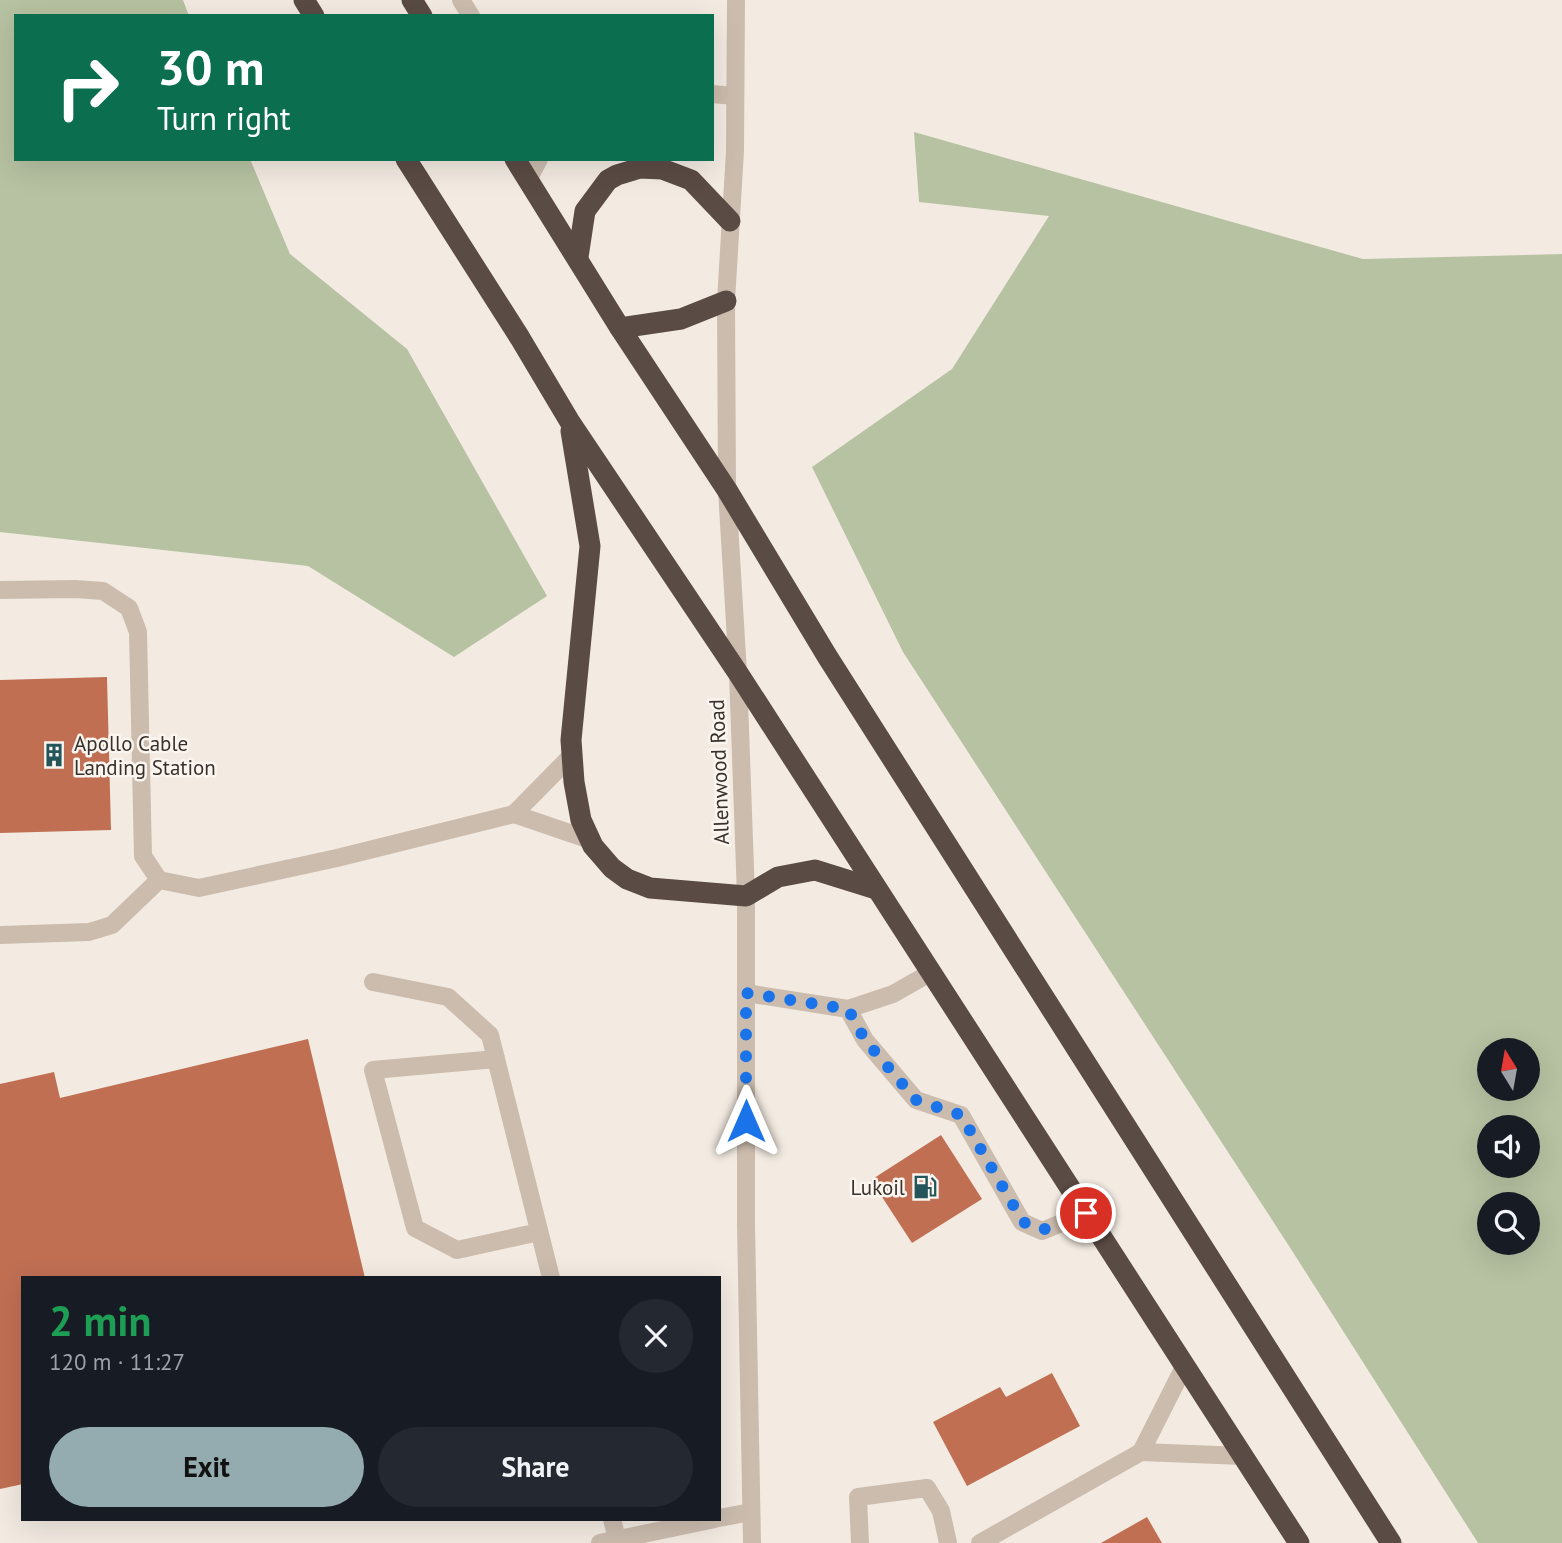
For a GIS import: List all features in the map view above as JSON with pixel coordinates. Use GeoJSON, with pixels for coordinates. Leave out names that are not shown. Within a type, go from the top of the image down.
{"type":"FeatureCollection","features":[{"type":"Feature","properties":{"kind":"highway"},"geometry":{"type":"LineString","coordinates":[[407,161],[570,422],[738,673],[1299,1543]]}},
{"type":"Feature","properties":{"kind":"highway"},"geometry":{"type":"LineString","coordinates":[[515,161],[578,257],[620,328],[727,490],[827,656],[1391,1543]]}},
{"type":"Feature","properties":{"kind":"highway"},"geometry":{"type":"LineString","coordinates":[[578,257],[584,211],[608,180],[640,168],[663,169],[691,180],[730,220]]}},
{"type":"Feature","properties":{"kind":"highway"},"geometry":{"type":"LineString","coordinates":[[620,328],[681,319],[726,301]]}},
{"type":"Feature","properties":{"kind":"highway"},"geometry":{"type":"LineString","coordinates":[[570,422],[590,547],[573,700],[572,755],[581,820],[590,840],[612,868],[627,879],[650,888],[746,896],[778,877],[815,870],[876,889]]}},
{"type":"Feature","properties":{"kind":"street","name":"Allenwood Road"},"geometry":{"type":"LineString","coordinates":[[736,0],[735,151],[726,301],[727,490],[738,673],[746,896],[746,1224],[752,1543]]}},
{"type":"Feature","properties":{"kind":"street"},"geometry":{"type":"LineString","coordinates":[[714,94],[735,96]]}},
{"type":"Feature","properties":{"kind":"street"},"geometry":{"type":"LineString","coordinates":[[528,180],[537,161]]}},
{"type":"Feature","properties":{"kind":"street"},"geometry":{"type":"LineString","coordinates":[[0,590],[103,591],[129,608],[138,632],[143,856],[159,880],[200,888],[337,858],[514,814],[572,755]]}},
{"type":"Feature","properties":{"kind":"street"},"geometry":{"type":"LineString","coordinates":[[514,814],[590,840]]}},
{"type":"Feature","properties":{"kind":"street"},"geometry":{"type":"LineString","coordinates":[[0,935],[89,932],[112,925],[159,880]]}},
{"type":"Feature","properties":{"kind":"street"},"geometry":{"type":"LineString","coordinates":[[746,993],[848,1009],[893,994],[930,973]]}},
{"type":"Feature","properties":{"kind":"street"},"geometry":{"type":"LineString","coordinates":[[373,982],[449,997],[490,1035],[550,1276]]}},
{"type":"Feature","properties":{"kind":"street"},"geometry":{"type":"LineString","coordinates":[[848,1009],[865,1040],[916,1100],[961,1115],[1023,1222],[1042,1230],[1086,1213]]}},
{"type":"Feature","properties":{"kind":"street"},"geometry":{"type":"LineString","coordinates":[[496,1059],[373,1070],[415,1228],[457,1250],[539,1232]]}},
{"type":"Feature","properties":{"kind":"street"},"geometry":{"type":"LineString","coordinates":[[1141,1451],[1185,1365]]}},
{"type":"Feature","properties":{"kind":"street"},"geometry":{"type":"LineString","coordinates":[[980,1543],[1141,1451],[1243,1456]]}},
{"type":"Feature","properties":{"kind":"street"},"geometry":{"type":"LineString","coordinates":[[860,1543],[858,1497],[927,1488],[941,1511],[948,1543]]}},
{"type":"Feature","properties":{"kind":"street"},"geometry":{"type":"LineString","coordinates":[[721,1518],[751,1512]]}},
{"type":"Feature","properties":{"kind":"street"},"geometry":{"type":"LineString","coordinates":[[612,1521],[608,1541],[707,1521]]}},
{"type":"Feature","properties":{"kind":"green space"},"geometry":{"type":"Polygon","coordinates":[[[0,0],[183,0],[188,14],[14,14],[14,161],[251,161],[290,254],[407,349],[547,596],[454,657],[308,566],[0,532],[0,0]]]}},
{"type":"Feature","properties":{"kind":"green space"},"geometry":{"type":"Polygon","coordinates":[[[914,132],[1363,259],[1562,254],[1562,1543],[1478,1543],[1289,1246],[903,652],[812,467],[952,369],[1049,216],[919,202],[914,132]]]}},
{"type":"Feature","properties":{"kind":"building","name":"Apollo Cable Landing Station"},"geometry":{"type":"Polygon","coordinates":[[[107,677],[111,830],[0,833],[0,680],[107,677]]]}},
{"type":"Feature","properties":{"kind":"building"},"geometry":{"type":"Polygon","coordinates":[[[308,1039],[365,1276],[21,1276],[21,1484],[0,1489],[0,1084],[54,1072],[60,1098],[308,1039]]]}},
{"type":"Feature","properties":{"kind":"building"},"geometry":{"type":"Polygon","coordinates":[[[941,1135],[982,1199],[912,1243],[871,1180],[941,1135]]]}},
{"type":"Feature","properties":{"kind":"building"},"geometry":{"type":"Polygon","coordinates":[[[1052,1373],[1080,1426],[967,1486],[933,1422],[1000,1387],[1006,1397],[1052,1373]]]}},
{"type":"Feature","properties":{"kind":"building"},"geometry":{"type":"Polygon","coordinates":[[[1147,1517],[1162,1543],[1101,1543],[1147,1517]]]}},
{"type":"Feature","properties":{"kind":"place","name":"Apollo Cable Landing Station"},"geometry":{"type":"Point","coordinates":[54,755]}},
{"type":"Feature","properties":{"kind":"place","name":"Lukoil"},"geometry":{"type":"Point","coordinates":[925,1187]}},
{"type":"Feature","properties":{"kind":"route"},"geometry":{"type":"LineString","coordinates":[[746,1121],[746,993],[848,1009],[865,1040],[916,1100],[961,1115],[1023,1222],[1042,1230],[1086,1213]]}}]}
